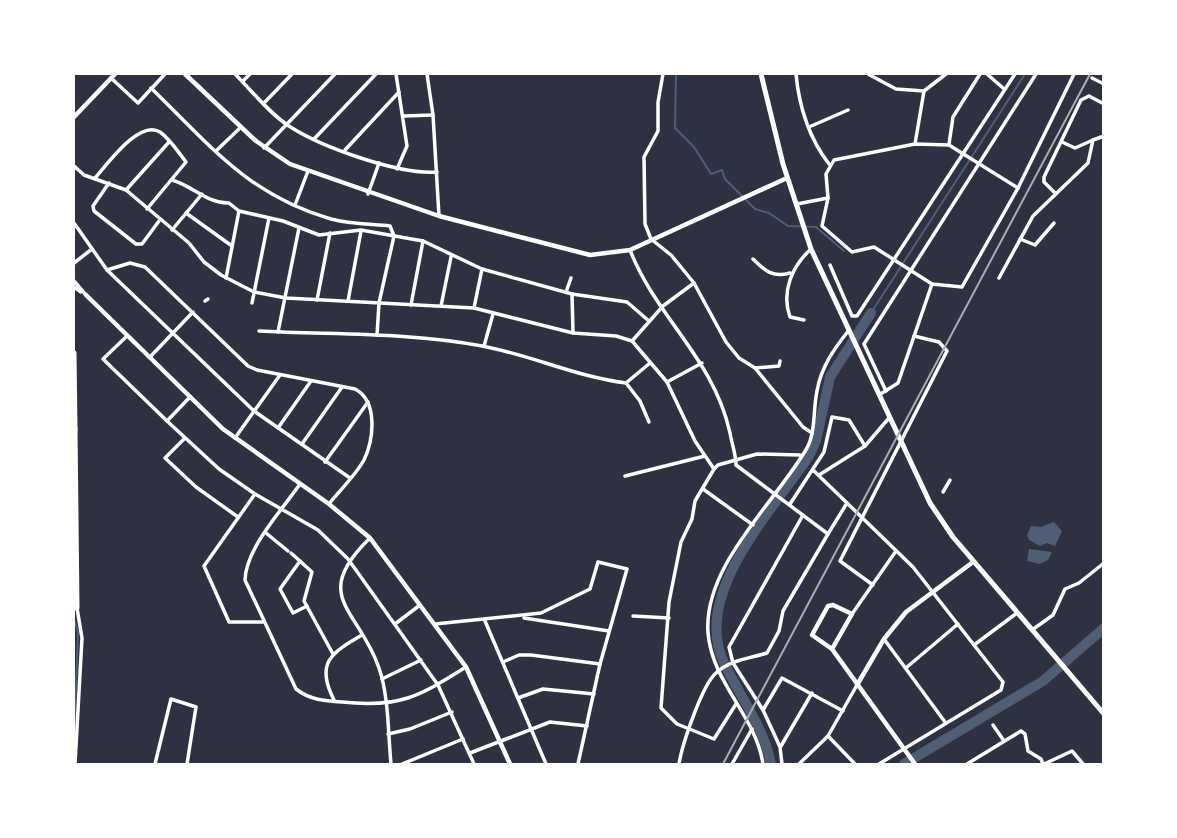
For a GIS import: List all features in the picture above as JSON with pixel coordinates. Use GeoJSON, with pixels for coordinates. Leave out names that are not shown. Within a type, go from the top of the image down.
{"type":"FeatureCollection","features":[{"type":"Feature","properties":{"kind":"highway"},"geometry":{"type":"LineString","coordinates":[[761,74],[787,178],[803,229],[889,418],[939,519],[1104,714]]}},
{"type":"Feature","properties":{"kind":"highway"},"geometry":{"type":"LineString","coordinates":[[74,353],[77,608]]}},
{"type":"Feature","properties":{"kind":"highway"},"geometry":{"type":"LineString","coordinates":[[74,443],[75,428]]}},
{"type":"Feature","properties":{"kind":"street"},"geometry":{"type":"LineString","coordinates":[[74,117],[113,76],[138,103],[165,74]]}},
{"type":"Feature","properties":{"kind":"street"},"geometry":{"type":"LineString","coordinates":[[185,74],[264,148],[290,164],[368,194],[439,216],[590,255],[629,250],[787,178]]}},
{"type":"Feature","properties":{"kind":"street"},"geometry":{"type":"LineString","coordinates":[[235,74],[286,125],[314,139],[397,170],[418,174],[436,172]]}},
{"type":"Feature","properties":{"kind":"street"},"geometry":{"type":"LineString","coordinates":[[243,81],[250,74]]}},
{"type":"Feature","properties":{"kind":"street"},"geometry":{"type":"LineString","coordinates":[[264,103],[292,74]]}},
{"type":"Feature","properties":{"kind":"street"},"geometry":{"type":"LineString","coordinates":[[264,148],[335,74]]}},
{"type":"Feature","properties":{"kind":"street"},"geometry":{"type":"LineString","coordinates":[[314,139],[376,74]]}},
{"type":"Feature","properties":{"kind":"street"},"geometry":{"type":"LineString","coordinates":[[396,74],[407,146],[397,170]]}},
{"type":"Feature","properties":{"kind":"street"},"geometry":{"type":"LineString","coordinates":[[427,74],[433,115],[439,216]]}},
{"type":"Feature","properties":{"kind":"street"},"geometry":{"type":"LineString","coordinates":[[663,74],[658,102],[658,131],[644,157],[645,224],[652,239],[671,255],[694,283],[726,342],[739,358],[755,368],[803,427],[812,433]]}},
{"type":"Feature","properties":{"kind":"street"},"geometry":{"type":"LineString","coordinates":[[796,74],[798,94],[813,143],[829,164]]}},
{"type":"Feature","properties":{"kind":"street"},"geometry":{"type":"LineString","coordinates":[[868,74],[896,89],[923,91],[946,74]]}},
{"type":"Feature","properties":{"kind":"street"},"geometry":{"type":"LineString","coordinates":[[949,145],[953,117],[980,74]]}},
{"type":"Feature","properties":{"kind":"street"},"geometry":{"type":"LineString","coordinates":[[986,74],[1004,89]]}},
{"type":"Feature","properties":{"kind":"street"},"geometry":{"type":"LineString","coordinates":[[830,265],[855,317],[897,261],[1015,74]]}},
{"type":"Feature","properties":{"kind":"street"},"geometry":{"type":"LineString","coordinates":[[886,391],[864,344],[1036,74]]}},
{"type":"Feature","properties":{"kind":"street"},"geometry":{"type":"LineString","coordinates":[[1018,187],[949,145],[915,144],[845,156],[829,164],[826,174],[828,198],[822,226],[852,252],[874,247],[932,284],[962,287],[1018,187],[1074,74]]}},
{"type":"Feature","properties":{"kind":"street"},"geometry":{"type":"LineString","coordinates":[[1092,78],[1104,83]]}},
{"type":"Feature","properties":{"kind":"street"},"geometry":{"type":"LineString","coordinates":[[151,88],[257,188],[333,220],[390,226],[394,236],[379,303],[377,335]]}},
{"type":"Feature","properties":{"kind":"street"},"geometry":{"type":"LineString","coordinates":[[915,144],[923,91]]}},
{"type":"Feature","properties":{"kind":"street"},"geometry":{"type":"LineString","coordinates":[[345,150],[399,92]]}},
{"type":"Feature","properties":{"kind":"street"},"geometry":{"type":"LineString","coordinates":[[1055,193],[1044,182],[1044,177],[1081,100],[1089,96],[1104,104]]}},
{"type":"Feature","properties":{"kind":"street"},"geometry":{"type":"LineString","coordinates":[[809,127],[848,110]]}},
{"type":"Feature","properties":{"kind":"street"},"geometry":{"type":"LineString","coordinates":[[404,116],[433,115]]}},
{"type":"Feature","properties":{"kind":"street"},"geometry":{"type":"LineString","coordinates":[[216,152],[241,127]]}},
{"type":"Feature","properties":{"kind":"street"},"geometry":{"type":"LineString","coordinates":[[96,178],[136,135],[150,130],[159,131],[186,162],[147,209]]}},
{"type":"Feature","properties":{"kind":"street"},"geometry":{"type":"LineString","coordinates":[[1062,142],[1075,148],[1104,136]]}},
{"type":"Feature","properties":{"kind":"street"},"geometry":{"type":"LineString","coordinates":[[999,278],[1025,227],[1055,193],[1088,163],[1093,141]]}},
{"type":"Feature","properties":{"kind":"street"},"geometry":{"type":"LineString","coordinates":[[125,190],[169,142]]}},
{"type":"Feature","properties":{"kind":"street"},"geometry":{"type":"LineString","coordinates":[[368,194],[379,163]]}},
{"type":"Feature","properties":{"kind":"street"},"geometry":{"type":"LineString","coordinates":[[74,166],[84,175],[125,190],[188,243],[204,262],[226,278],[254,292],[286,298],[474,308],[573,333],[616,335],[632,341],[667,382],[714,469]]}},
{"type":"Feature","properties":{"kind":"street"},"geometry":{"type":"LineString","coordinates":[[295,205],[308,172]]}},
{"type":"Feature","properties":{"kind":"street"},"geometry":{"type":"LineString","coordinates":[[172,180],[202,193],[214,203],[229,202],[239,211],[319,235],[361,230],[423,241],[451,257],[482,269],[569,293],[627,302],[649,321]]}},
{"type":"Feature","properties":{"kind":"street"},"geometry":{"type":"LineString","coordinates":[[109,183],[93,206],[94,211],[136,244],[142,244],[159,221]]}},
{"type":"Feature","properties":{"kind":"street"},"geometry":{"type":"LineString","coordinates":[[172,230],[202,193]]}},
{"type":"Feature","properties":{"kind":"street"},"geometry":{"type":"LineString","coordinates":[[795,205],[828,198]]}},
{"type":"Feature","properties":{"kind":"street"},"geometry":{"type":"LineString","coordinates":[[226,278],[239,211]]}},
{"type":"Feature","properties":{"kind":"street"},"geometry":{"type":"LineString","coordinates":[[186,213],[232,246]]}},
{"type":"Feature","properties":{"kind":"street"},"geometry":{"type":"LineString","coordinates":[[252,303],[269,218]]}},
{"type":"Feature","properties":{"kind":"street"},"geometry":{"type":"LineString","coordinates":[[74,223],[107,270],[254,411],[350,478]]}},
{"type":"Feature","properties":{"kind":"street"},"geometry":{"type":"LineString","coordinates":[[1020,239],[1035,245],[1054,223]]}},
{"type":"Feature","properties":{"kind":"street"},"geometry":{"type":"LineString","coordinates":[[278,332],[299,228]]}},
{"type":"Feature","properties":{"kind":"street"},"geometry":{"type":"LineString","coordinates":[[348,301],[361,230]]}},
{"type":"Feature","properties":{"kind":"street"},"geometry":{"type":"LineString","coordinates":[[317,300],[330,233]]}},
{"type":"Feature","properties":{"kind":"street"},"geometry":{"type":"LineString","coordinates":[[411,304],[423,241]]}},
{"type":"Feature","properties":{"kind":"street"},"geometry":{"type":"LineString","coordinates":[[753,259],[767,273],[781,275],[790,273],[811,249]]}},
{"type":"Feature","properties":{"kind":"street"},"geometry":{"type":"LineString","coordinates":[[74,263],[92,250]]}},
{"type":"Feature","properties":{"kind":"street"},"geometry":{"type":"LineString","coordinates":[[629,250],[639,274],[702,363],[726,413],[736,465],[828,534]]}},
{"type":"Feature","properties":{"kind":"street"},"geometry":{"type":"LineString","coordinates":[[441,306],[451,257]]}},
{"type":"Feature","properties":{"kind":"street"},"geometry":{"type":"LineString","coordinates":[[107,270],[123,264],[145,267],[248,366],[360,391],[368,402],[372,416],[368,447],[362,463],[329,504]]}},
{"type":"Feature","properties":{"kind":"street"},"geometry":{"type":"LineString","coordinates":[[474,308],[482,269]]}},
{"type":"Feature","properties":{"kind":"street"},"geometry":{"type":"LineString","coordinates":[[790,273],[787,309],[790,317],[804,320]]}},
{"type":"Feature","properties":{"kind":"street"},"geometry":{"type":"LineString","coordinates":[[571,278],[569,293],[573,333]]}},
{"type":"Feature","properties":{"kind":"street"},"geometry":{"type":"LineString","coordinates":[[74,281],[127,336],[235,438],[329,504],[370,538],[466,667],[510,765]]}},
{"type":"Feature","properties":{"kind":"street"},"geometry":{"type":"LineString","coordinates":[[632,341],[663,306],[694,283]]}},
{"type":"Feature","properties":{"kind":"street"},"geometry":{"type":"LineString","coordinates":[[879,395],[898,383],[932,284]]}},
{"type":"Feature","properties":{"kind":"street"},"geometry":{"type":"LineString","coordinates":[[74,288],[86,295]]}},
{"type":"Feature","properties":{"kind":"street"},"geometry":{"type":"LineString","coordinates":[[150,358],[193,312]]}},
{"type":"Feature","properties":{"kind":"street"},"geometry":{"type":"LineString","coordinates":[[484,346],[494,313]]}},
{"type":"Feature","properties":{"kind":"street"},"geometry":{"type":"LineString","coordinates":[[259,331],[377,335],[484,346],[603,380],[626,383],[640,401],[649,422]]}},
{"type":"Feature","properties":{"kind":"street"},"geometry":{"type":"LineString","coordinates":[[763,765],[752,729],[717,671],[708,634],[708,611],[713,590],[812,433],[823,366],[850,332]]}},
{"type":"Feature","properties":{"kind":"street"},"geometry":{"type":"LineString","coordinates":[[127,336],[103,359],[184,439],[255,494],[318,530],[348,559],[438,684],[474,765]]}},
{"type":"Feature","properties":{"kind":"street"},"geometry":{"type":"LineString","coordinates":[[873,585],[840,561],[947,351],[939,342],[914,336]]}},
{"type":"Feature","properties":{"kind":"street"},"geometry":{"type":"LineString","coordinates":[[755,368],[779,366],[780,361]]}},
{"type":"Feature","properties":{"kind":"street"},"geometry":{"type":"LineString","coordinates":[[626,383],[650,363]]}},
{"type":"Feature","properties":{"kind":"street"},"geometry":{"type":"LineString","coordinates":[[667,382],[702,363]]}},
{"type":"Feature","properties":{"kind":"street"},"geometry":{"type":"LineString","coordinates":[[235,438],[280,374]]}},
{"type":"Feature","properties":{"kind":"street"},"geometry":{"type":"LineString","coordinates":[[278,429],[311,381]]}},
{"type":"Feature","properties":{"kind":"street"},"geometry":{"type":"LineString","coordinates":[[302,444],[342,387]]}},
{"type":"Feature","properties":{"kind":"street"},"geometry":{"type":"LineString","coordinates":[[167,421],[190,397]]}},
{"type":"Feature","properties":{"kind":"street"},"geometry":{"type":"LineString","coordinates":[[326,462],[368,402]]}},
{"type":"Feature","properties":{"kind":"street"},"geometry":{"type":"LineString","coordinates":[[789,504],[813,470],[828,441],[832,417],[849,419],[865,446]]}},
{"type":"Feature","properties":{"kind":"street"},"geometry":{"type":"LineString","coordinates":[[818,474],[865,446],[889,418]]}},
{"type":"Feature","properties":{"kind":"street"},"geometry":{"type":"LineString","coordinates":[[184,439],[165,458],[197,487],[238,517]]}},
{"type":"Feature","properties":{"kind":"street"},"geometry":{"type":"LineString","coordinates":[[736,704],[713,739],[668,718],[661,708],[669,618],[681,542],[702,489],[718,465],[764,453],[800,455]]}},
{"type":"Feature","properties":{"kind":"street"},"geometry":{"type":"LineString","coordinates":[[625,476],[705,456]]}},
{"type":"Feature","properties":{"kind":"street"},"geometry":{"type":"LineString","coordinates":[[813,470],[896,551],[958,624],[1004,686],[879,765]]}},
{"type":"Feature","properties":{"kind":"street"},"geometry":{"type":"LineString","coordinates":[[943,492],[950,480]]}},
{"type":"Feature","properties":{"kind":"street"},"geometry":{"type":"LineString","coordinates":[[300,484],[252,551],[246,563],[244,580],[296,689],[312,699],[385,705],[404,702],[466,667]]}},
{"type":"Feature","properties":{"kind":"street"},"geometry":{"type":"LineString","coordinates":[[702,489],[753,525]]}},
{"type":"Feature","properties":{"kind":"street"},"geometry":{"type":"LineString","coordinates":[[255,494],[204,566],[229,622],[263,622]]}},
{"type":"Feature","properties":{"kind":"street"},"geometry":{"type":"LineString","coordinates":[[678,765],[682,742],[717,671],[733,663],[767,653],[779,631],[783,611],[847,503]]}},
{"type":"Feature","properties":{"kind":"street"},"geometry":{"type":"LineString","coordinates":[[782,765],[780,747],[763,710],[733,663],[729,647],[803,515]]}},
{"type":"Feature","properties":{"kind":"street"},"geometry":{"type":"LineString","coordinates":[[266,533],[312,572],[304,601],[333,654]]}},
{"type":"Feature","properties":{"kind":"street"},"geometry":{"type":"LineString","coordinates":[[370,538],[348,559],[343,568],[341,590],[382,680],[391,765]]}},
{"type":"Feature","properties":{"kind":"street"},"geometry":{"type":"LineString","coordinates":[[832,649],[852,614],[896,551]]}},
{"type":"Feature","properties":{"kind":"street"},"geometry":{"type":"LineString","coordinates":[[300,561],[280,589],[293,613],[307,606]]}},
{"type":"Feature","properties":{"kind":"street"},"geometry":{"type":"LineString","coordinates":[[435,624],[522,618],[541,614],[590,589],[598,562],[627,569],[600,664],[578,765]]}},
{"type":"Feature","properties":{"kind":"street"},"geometry":{"type":"LineString","coordinates":[[799,765],[828,736],[884,639],[906,612],[973,562]]}},
{"type":"Feature","properties":{"kind":"street"},"geometry":{"type":"LineString","coordinates":[[1032,631],[1053,615],[1065,589],[1079,583],[1104,563]]}},
{"type":"Feature","properties":{"kind":"street"},"geometry":{"type":"LineString","coordinates":[[395,624],[420,605]]}},
{"type":"Feature","properties":{"kind":"street"},"geometry":{"type":"LineString","coordinates":[[852,614],[833,605],[812,635],[832,649],[915,765]]}},
{"type":"Feature","properties":{"kind":"street"},"geometry":{"type":"LineString","coordinates":[[75,765],[82,638],[77,608]]}},
{"type":"Feature","properties":{"kind":"street"},"geometry":{"type":"LineString","coordinates":[[974,645],[1017,613]]}},
{"type":"Feature","properties":{"kind":"street"},"geometry":{"type":"LineString","coordinates":[[633,616],[669,618]]}},
{"type":"Feature","properties":{"kind":"street"},"geometry":{"type":"LineString","coordinates":[[522,618],[609,631]]}},
{"type":"Feature","properties":{"kind":"street"},"geometry":{"type":"LineString","coordinates":[[485,621],[546,765]]}},
{"type":"Feature","properties":{"kind":"street"},"geometry":{"type":"LineString","coordinates":[[907,667],[958,624]]}},
{"type":"Feature","properties":{"kind":"street"},"geometry":{"type":"LineString","coordinates":[[334,702],[325,679],[326,665],[333,654],[362,635]]}},
{"type":"Feature","properties":{"kind":"street"},"geometry":{"type":"LineString","coordinates":[[884,639],[946,722]]}},
{"type":"Feature","properties":{"kind":"street"},"geometry":{"type":"LineString","coordinates":[[503,662],[519,655],[531,654],[600,664]]}},
{"type":"Feature","properties":{"kind":"street"},"geometry":{"type":"LineString","coordinates":[[382,680],[421,660]]}},
{"type":"Feature","properties":{"kind":"street"},"geometry":{"type":"LineString","coordinates":[[763,710],[782,677],[843,711]]}},
{"type":"Feature","properties":{"kind":"street"},"geometry":{"type":"LineString","coordinates":[[518,698],[542,689],[595,694]]}},
{"type":"Feature","properties":{"kind":"street"},"geometry":{"type":"LineString","coordinates":[[780,747],[812,693]]}},
{"type":"Feature","properties":{"kind":"street"},"geometry":{"type":"LineString","coordinates":[[155,765],[171,699],[196,706],[187,765]]}},
{"type":"Feature","properties":{"kind":"street"},"geometry":{"type":"LineString","coordinates":[[388,734],[410,729],[452,712]]}},
{"type":"Feature","properties":{"kind":"street"},"geometry":{"type":"LineString","coordinates":[[470,753],[550,722],[587,726]]}},
{"type":"Feature","properties":{"kind":"street"},"geometry":{"type":"LineString","coordinates":[[993,724],[1004,741]]}},
{"type":"Feature","properties":{"kind":"street"},"geometry":{"type":"LineString","coordinates":[[733,765],[752,729]]}},
{"type":"Feature","properties":{"kind":"street"},"geometry":{"type":"LineString","coordinates":[[967,765],[1021,731],[1025,734],[1028,751],[1041,759],[1043,765],[1072,751],[1083,765]]}},
{"type":"Feature","properties":{"kind":"street"},"geometry":{"type":"LineString","coordinates":[[828,736],[855,765]]}},
{"type":"Feature","properties":{"kind":"street"},"geometry":{"type":"LineString","coordinates":[[402,765],[463,739]]}},
{"type":"Feature","properties":{"kind":"water"},"geometry":{"type":"Polygon","coordinates":[[[1054,522],[1062,531],[1055,546],[1047,543],[1040,546],[1029,540],[1027,535],[1031,526],[1041,527],[1054,522]]]}},
{"type":"Feature","properties":{"kind":"water"},"geometry":{"type":"Polygon","coordinates":[[[1029,549],[1052,552],[1048,560],[1040,564],[1027,561],[1029,549]]]}},
{"type":"Feature","properties":{"kind":"waterway"},"geometry":{"type":"LineString","coordinates":[[676,74],[675,128],[694,147],[711,174],[722,170],[725,179],[742,196]]}},
{"type":"Feature","properties":{"kind":"waterway"},"geometry":{"type":"LineString","coordinates":[[871,313],[1025,74]]}},
{"type":"Feature","properties":{"kind":"waterway"},"geometry":{"type":"LineString","coordinates":[[746,200],[755,209],[769,213],[788,226],[816,227],[844,251]]}},
{"type":"Feature","properties":{"kind":"waterway"},"geometry":{"type":"LineString","coordinates":[[771,764],[763,737],[724,663],[717,637],[718,609],[727,581],[741,554],[809,456],[816,441],[830,377],[871,313]]}},
{"type":"Feature","properties":{"kind":"waterway"},"geometry":{"type":"LineString","coordinates":[[74,619],[78,632],[74,744]]}},
{"type":"Feature","properties":{"kind":"waterway"},"geometry":{"type":"LineString","coordinates":[[904,764],[1043,681],[1104,628]]}},
{"type":"Feature","properties":{"kind":"railway"},"geometry":{"type":"LineString","coordinates":[[723,764],[1090,74]]}}]}
